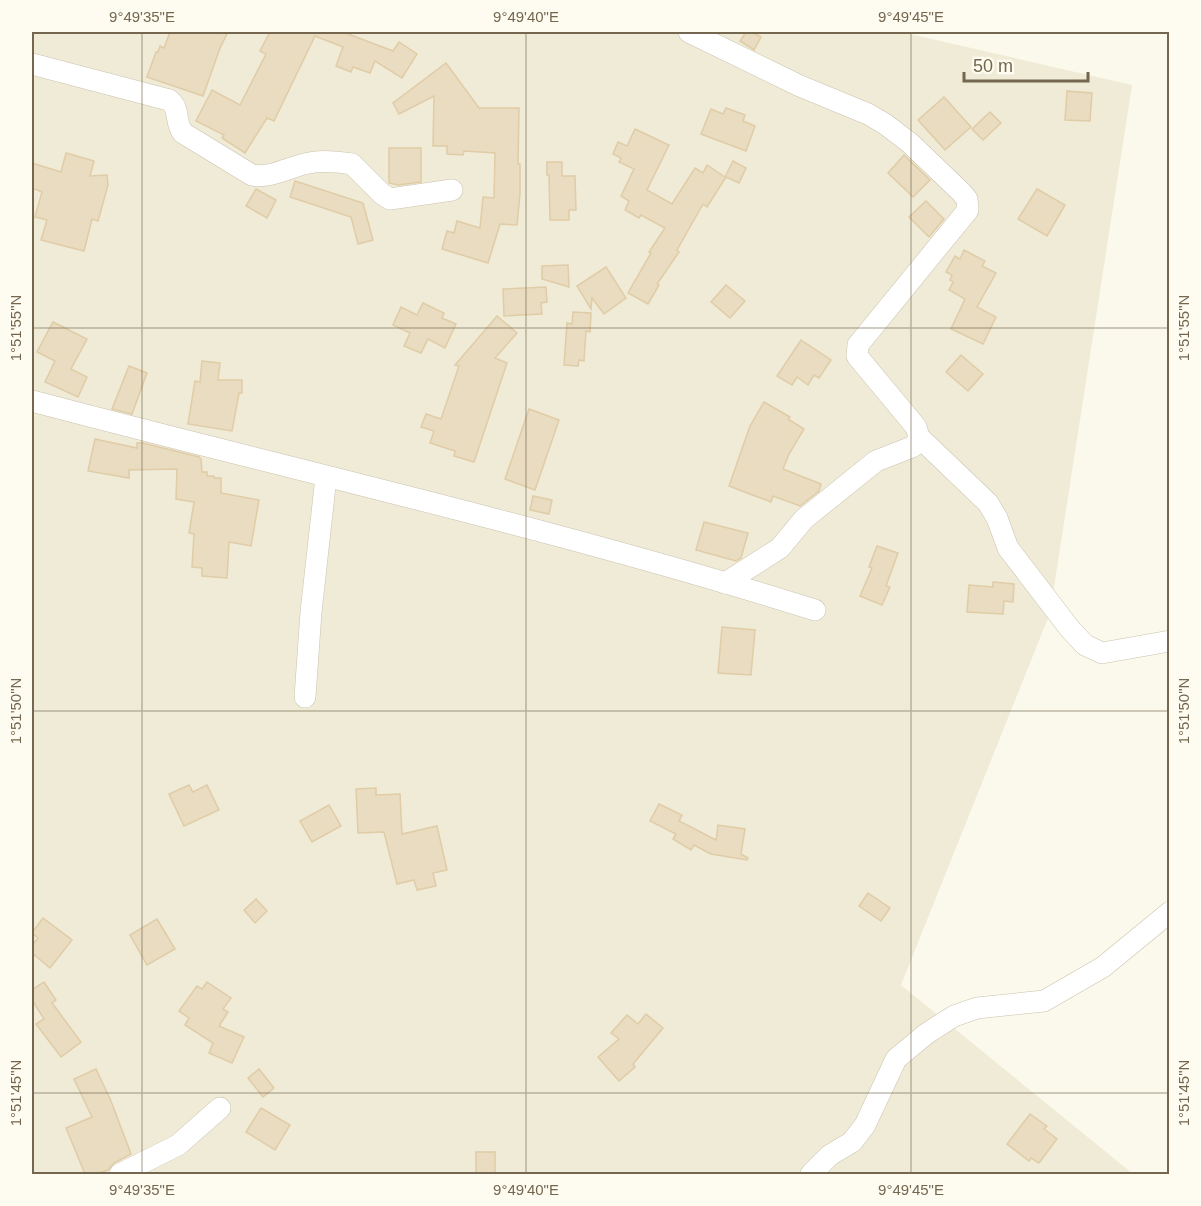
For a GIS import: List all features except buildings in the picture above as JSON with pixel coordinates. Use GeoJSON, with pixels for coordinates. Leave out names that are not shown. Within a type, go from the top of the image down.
{"type":"FeatureCollection","features":[{"type":"Feature","properties":{"kind":"street"},"geometry":{"type":"LineString","coordinates":[[689,32],[800,86],[868,114],[885,124],[910,143],[967,199],[968,210],[858,345],[857,356],[916,427],[919,437],[988,503],[997,518],[1008,548],[1070,629],[1085,645],[1102,653],[1170,641]]}},
{"type":"Feature","properties":{"kind":"street"},"geometry":{"type":"LineString","coordinates":[[32,64],[169,100],[177,108],[178,126],[183,133],[252,175],[262,176],[309,162],[321,161],[352,164],[382,194],[390,198],[452,190]]}},
{"type":"Feature","properties":{"kind":"street"},"geometry":{"type":"LineString","coordinates":[[32,401],[326,477],[389,491],[725,582],[815,610]]}},
{"type":"Feature","properties":{"kind":"street"},"geometry":{"type":"LineString","coordinates":[[725,582],[780,548],[804,519],[868,466],[883,457],[912,447],[917,443],[919,437]]}},
{"type":"Feature","properties":{"kind":"street"},"geometry":{"type":"LineString","coordinates":[[305,697],[311,612],[326,477]]}},
{"type":"Feature","properties":{"kind":"street"},"geometry":{"type":"LineString","coordinates":[[811,1174],[830,1155],[852,1142],[865,1125],[896,1059],[926,1034],[954,1016],[977,1008],[1044,1001],[1102,967],[1170,912]]}},
{"type":"Feature","properties":{"kind":"street"},"geometry":{"type":"LineString","coordinates":[[120,1174],[178,1145],[220,1108]]}},
{"type":"Feature","properties":{"kind":"shaded area"},"geometry":{"type":"Polygon","coordinates":[[[32,32],[901,32],[1132,85],[1050,613],[901,985],[1133,1174],[32,1174],[32,32]]]}}]}
